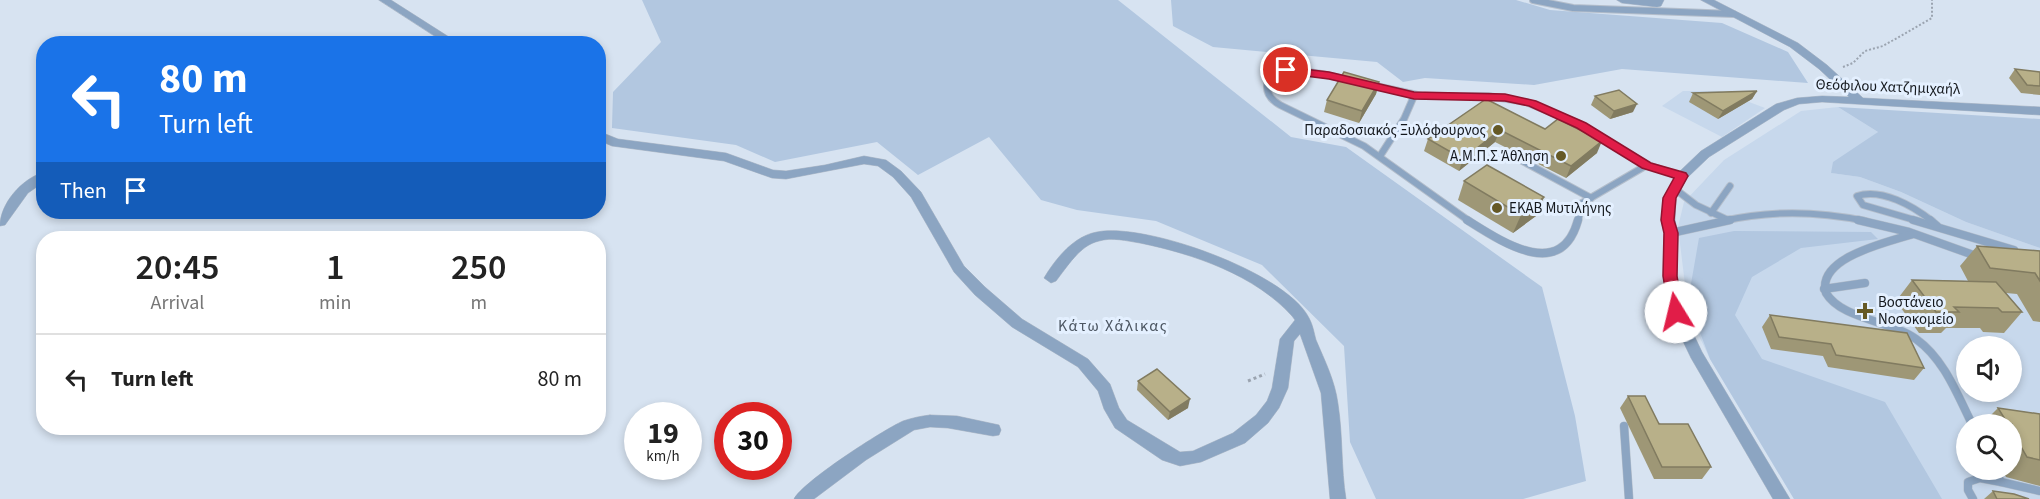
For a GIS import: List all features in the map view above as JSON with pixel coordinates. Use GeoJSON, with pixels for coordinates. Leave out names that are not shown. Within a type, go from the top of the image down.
{"type":"FeatureCollection","features":[{"type":"Feature","properties":{"kind":"street"},"geometry":{"type":"LineString","coordinates":[[384,0],[442,36]]}},
{"type":"Feature","properties":{"kind":"street"},"geometry":{"type":"LineString","coordinates":[[1622,0],[1652,5],[1657,4],[1659,0]]}},
{"type":"Feature","properties":{"kind":"street"},"geometry":{"type":"LineString","coordinates":[[1706,0],[1794,45],[1823,67],[1859,100]]}},
{"type":"Feature","properties":{"kind":"street","name":"Θεόφιλου Χατζημιχαήλ"},"geometry":{"type":"LineString","coordinates":[[1782,499],[1696,354],[1676,312],[1670,276],[1671,233],[1668,220],[1670,198],[1682,176],[1705,154],[1780,107],[1797,101],[1859,100],[2040,111]]}},
{"type":"Feature","properties":{"kind":"street"},"geometry":{"type":"LineString","coordinates":[[606,139],[616,143],[726,157],[772,174],[786,175],[864,160],[882,163],[897,174],[916,195],[959,269],[980,291],[1017,323],[1083,363],[1104,388],[1121,424],[1168,455],[1180,459],[1195,457],[1239,438],[1262,419],[1274,404],[1280,388],[1287,339],[1303,320]]}},
{"type":"Feature","properties":{"kind":"street"},"geometry":{"type":"LineString","coordinates":[[0,222],[19,193],[36,180]]}},
{"type":"Feature","properties":{"kind":"street"},"geometry":{"type":"LineString","coordinates":[[1051,278],[1083,242],[1095,236],[1112,233],[1134,236],[1244,273],[1294,306],[1303,320],[1307,340],[1319,361],[1328,389],[1338,499]]}},
{"type":"Feature","properties":{"kind":"street"},"geometry":{"type":"LineString","coordinates":[[802,499],[875,444],[917,422],[944,420],[993,430]]}},
{"type":"Feature","properties":{"kind":"lane"},"geometry":{"type":"LineString","coordinates":[[1533,0],[1572,8],[1733,14]]}},
{"type":"Feature","properties":{"kind":"lane"},"geometry":{"type":"LineString","coordinates":[[1355,81],[1286,70],[1273,73],[1268,78],[1266,88],[1271,98],[1283,106],[1356,141],[1459,214],[1518,250],[1547,255],[1561,250],[1573,235],[1582,203],[1647,165]]}},
{"type":"Feature","properties":{"kind":"lane"},"geometry":{"type":"LineString","coordinates":[[1365,84],[1414,96],[1505,97],[1532,103],[1575,122],[1647,165],[1682,176]]}},
{"type":"Feature","properties":{"kind":"lane"},"geometry":{"type":"LineString","coordinates":[[1380,156],[1404,119],[1414,96]]}},
{"type":"Feature","properties":{"kind":"lane"},"geometry":{"type":"LineString","coordinates":[[1515,157],[1591,198]]}},
{"type":"Feature","properties":{"kind":"lane"},"geometry":{"type":"LineString","coordinates":[[1711,213],[1730,186]]}},
{"type":"Feature","properties":{"kind":"lane"},"geometry":{"type":"LineString","coordinates":[[1675,189],[1690,202],[1728,220]]}},
{"type":"Feature","properties":{"kind":"lane"},"geometry":{"type":"LineString","coordinates":[[1937,226],[1918,212],[1889,198],[1869,192],[1857,196],[1863,205],[2018,251]]}},
{"type":"Feature","properties":{"kind":"lane"},"geometry":{"type":"LineString","coordinates":[[1671,233],[1715,225],[1728,220],[1787,212],[1837,216],[1929,237],[1988,261]]}},
{"type":"Feature","properties":{"kind":"lane"},"geometry":{"type":"LineString","coordinates":[[1929,237],[1937,226]]}},
{"type":"Feature","properties":{"kind":"lane"},"geometry":{"type":"LineString","coordinates":[[1913,234],[1850,256],[1834,265],[1826,278],[1824,289],[1829,300],[1849,311],[1895,326],[1930,351],[1945,370],[1967,414]]}},
{"type":"Feature","properties":{"kind":"lane"},"geometry":{"type":"LineString","coordinates":[[1824,289],[1865,283]]}},
{"type":"Feature","properties":{"kind":"lane"},"geometry":{"type":"LineString","coordinates":[[1624,426],[1629,499]]}},
{"type":"Feature","properties":{"kind":"lane"},"geometry":{"type":"LineString","coordinates":[[1973,499],[1968,490],[1968,482],[1973,478],[1983,478],[2040,491]]}},
{"type":"Feature","properties":{"kind":"path"},"geometry":{"type":"LineString","coordinates":[[1823,67],[1849,66],[1865,51],[1883,46],[1920,26],[1932,18],[1932,0]]}},
{"type":"Feature","properties":{"kind":"shaded area"},"geometry":{"type":"Polygon","coordinates":[[[642,0],[1118,0],[1291,137],[1346,147],[1542,287],[1575,416],[1586,481],[1523,499],[1376,499],[1350,442],[1344,346],[1262,265],[1156,221],[1077,210],[1041,200],[989,137],[918,175],[877,142],[775,162],[736,145],[612,128],[613,92],[661,42],[642,0]]]}},
{"type":"Feature","properties":{"kind":"shaded area"},"geometry":{"type":"Polygon","coordinates":[[[1171,0],[1516,0],[1550,10],[1722,23],[1788,52],[1808,83],[1622,69],[1534,85],[1425,78],[1403,82],[1377,62],[1213,47],[1173,26],[1171,0]]]}},
{"type":"Feature","properties":{"kind":"shaded area"},"geometry":{"type":"Polygon","coordinates":[[[1683,91],[1720,91],[1765,108],[1722,137],[1662,106],[1683,91]]]}},
{"type":"Feature","properties":{"kind":"shaded area","name":"Βοστάνειο Νοσοκομείο"},"geometry":{"type":"Polygon","coordinates":[[[1838,107],[1878,132],[1831,173],[1860,177],[1901,192],[1966,222],[2040,248],[2040,499],[1794,499],[1710,359],[1692,321],[1687,301],[1678,227],[1684,202],[1724,160],[1801,111],[1838,107]]]}},
{"type":"Feature","properties":{"kind":"shaded area"},"geometry":{"type":"Polygon","coordinates":[[[1838,107],[2040,119],[2040,248],[1966,222],[1901,192],[1860,177],[1831,173],[1833,162],[1878,132],[1838,107]]]}},
{"type":"Feature","properties":{"kind":"shaded area"},"geometry":{"type":"Polygon","coordinates":[[[1734,231],[1871,232],[1878,239],[1801,248],[1752,277],[1735,315],[1762,359],[1885,402],[1942,499],[1794,499],[1710,359],[1688,301],[1699,238],[1734,231]]]}},
{"type":"Feature","properties":{"kind":"building"},"geometry":{"type":"Polygon","coordinates":[[[2015,69],[2040,72],[2040,86],[2027,85],[2015,69]]]}},
{"type":"Feature","properties":{"kind":"building"},"geometry":{"type":"Polygon","coordinates":[[[1344,72],[1379,82],[1362,111],[1327,100],[1344,72]]]}},
{"type":"Feature","properties":{"kind":"building"},"geometry":{"type":"Polygon","coordinates":[[[1619,90],[1637,104],[1614,111],[1595,96],[1619,90]]]}},
{"type":"Feature","properties":{"kind":"building"},"geometry":{"type":"Polygon","coordinates":[[[1757,91],[1723,111],[1693,93],[1757,91]]]}},
{"type":"Feature","properties":{"kind":"building"},"geometry":{"type":"Polygon","coordinates":[[[1486,99],[1545,129],[1558,119],[1602,141],[1571,166],[1500,130],[1463,159],[1428,139],[1486,99]]]}},
{"type":"Feature","properties":{"kind":"building"},"geometry":{"type":"Polygon","coordinates":[[[1487,165],[1544,197],[1521,215],[1464,181],[1487,165]]]}},
{"type":"Feature","properties":{"kind":"building"},"geometry":{"type":"Polygon","coordinates":[[[1977,246],[2040,251],[2040,281],[2035,273],[1990,268],[1977,246]]]}},
{"type":"Feature","properties":{"kind":"building"},"geometry":{"type":"Polygon","coordinates":[[[1912,280],[1996,282],[2022,312],[2002,312],[1998,308],[1954,307],[1959,312],[1936,312],[1912,280]]]}},
{"type":"Feature","properties":{"kind":"building"},"geometry":{"type":"Polygon","coordinates":[[[1770,315],[1907,333],[1924,368],[1836,355],[1831,344],[1779,337],[1770,315]]]}},
{"type":"Feature","properties":{"kind":"building"},"geometry":{"type":"Polygon","coordinates":[[[1157,369],[1190,399],[1170,412],[1138,381],[1157,369]]]}},
{"type":"Feature","properties":{"kind":"building"},"geometry":{"type":"Polygon","coordinates":[[[1628,396],[1645,396],[1659,424],[1688,424],[1711,467],[1662,467],[1628,396]]]}},
{"type":"Feature","properties":{"kind":"building"},"geometry":{"type":"Polygon","coordinates":[[[1998,408],[2040,414],[2040,460],[2027,457],[2022,448],[2022,414],[2002,414],[1998,408]]]}},
{"type":"Feature","properties":{"kind":"building"},"geometry":{"type":"Polygon","coordinates":[[[1993,491],[2014,494],[2029,499],[1997,499],[1993,491]]]}},
{"type":"Feature","properties":{"kind":"place","name":"Παραδοσιακός Ξυλόφουρνος"},"geometry":{"type":"Point","coordinates":[1498,130]}},
{"type":"Feature","properties":{"kind":"place","name":"Α.Μ.Π.Σ Άθληση"},"geometry":{"type":"Point","coordinates":[1561,156]}},
{"type":"Feature","properties":{"kind":"place","name":"ΕΚΑΒ Μυτιλήνης"},"geometry":{"type":"Point","coordinates":[1497,208]}},
{"type":"Feature","properties":{"kind":"place","name":"Βοστάνειο Νοσοκομείο"},"geometry":{"type":"Point","coordinates":[1865,311]}},
{"type":"Feature","properties":{"kind":"district","name":"Κάτω Χάλικας"},"geometry":{"type":"Point","coordinates":[1113,326]}},
{"type":"Feature","properties":{"kind":"route"},"geometry":{"type":"LineString","coordinates":[[1286,70],[1329,75],[1414,96],[1505,97],[1532,103],[1564,116],[1647,165],[1682,176],[1670,198],[1668,220],[1671,233],[1670,276],[1676,312]]}}]}
